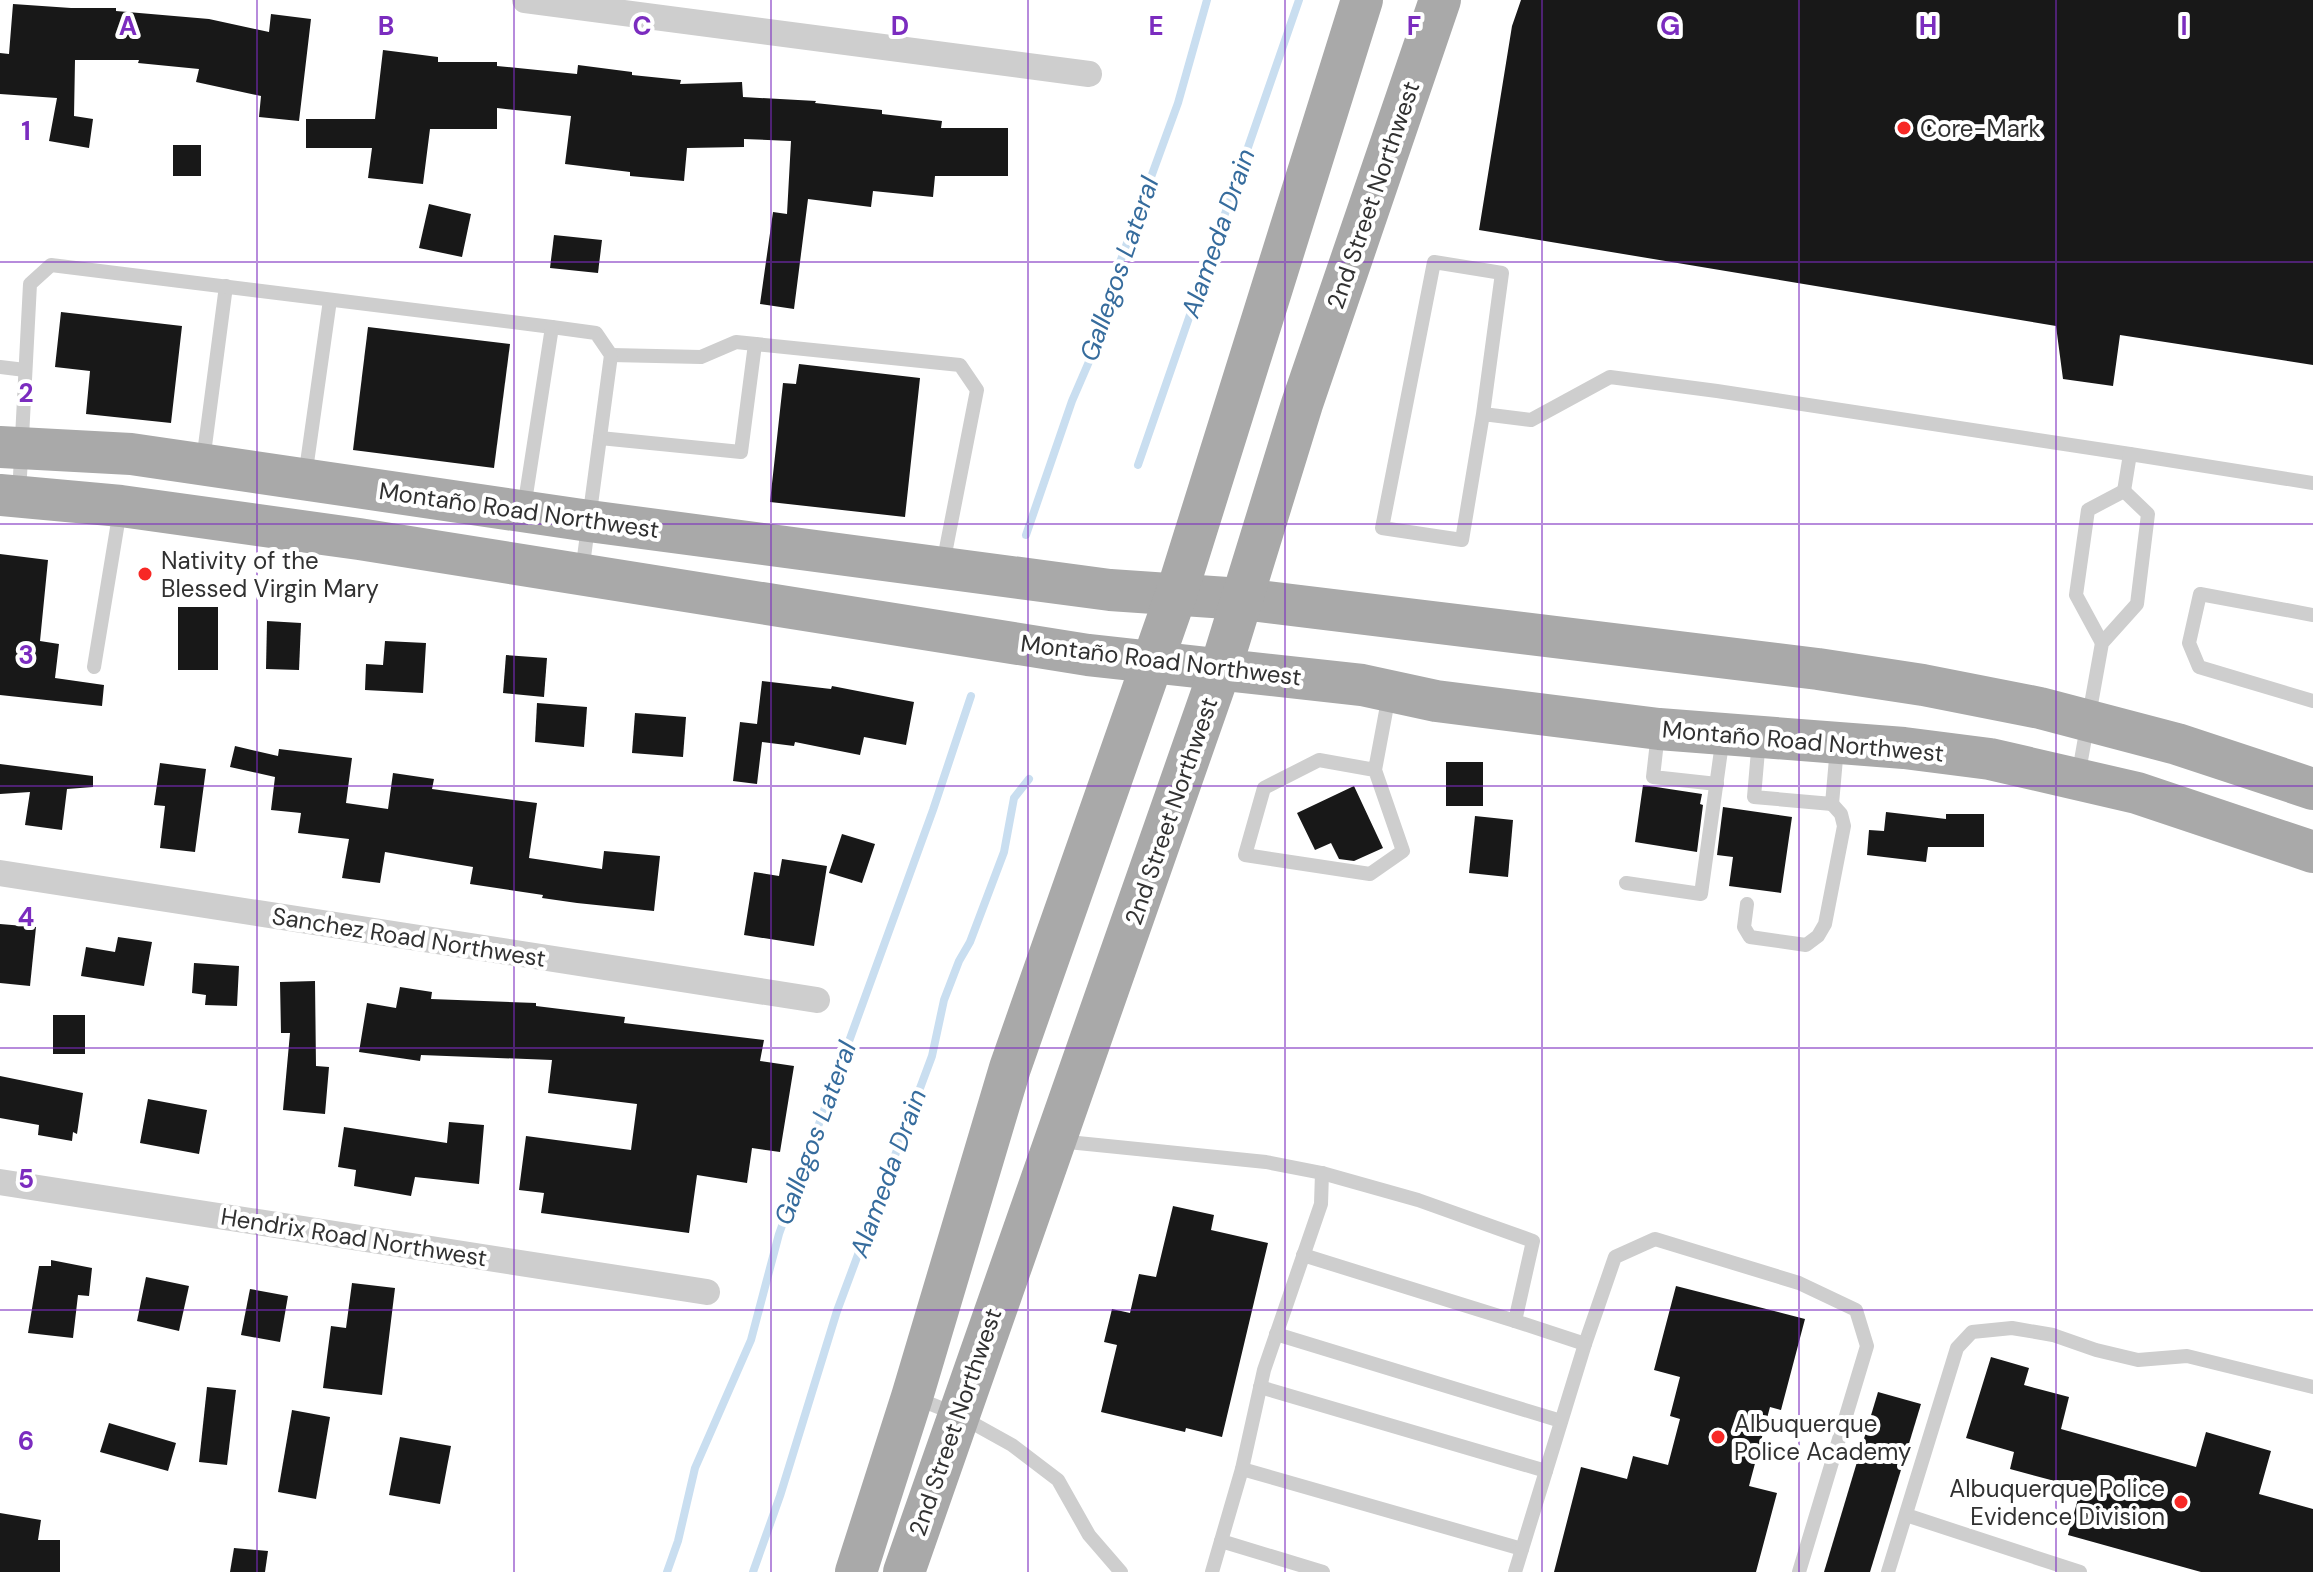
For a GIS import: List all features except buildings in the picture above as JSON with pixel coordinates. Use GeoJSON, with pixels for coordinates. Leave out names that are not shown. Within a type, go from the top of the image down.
{"type":"FeatureCollection","features":[{"type":"Feature","properties":{"kind":"main road","name":"2nd Street Northwest"},"geometry":{"type":"LineString","coordinates":[[856,1572],[912,1397],[1010,1068],[1176,595],[1362,0]]}},
{"type":"Feature","properties":{"kind":"main road","name":"2nd Street Northwest"},"geometry":{"type":"LineString","coordinates":[[904,1572],[1221,667],[1302,404],[1440,0]]}},
{"type":"Feature","properties":{"kind":"main road","name":"Montaño Road Northwest"},"geometry":{"type":"LineString","coordinates":[[10,447],[131,454],[589,521],[1110,590],[1242,599],[1818,669],[1980,695],[2089,720],[2177,744],[2313,789]]}},
{"type":"Feature","properties":{"kind":"main road","name":"Montaño Road Northwest"},"geometry":{"type":"LineString","coordinates":[[9,496],[121,506],[359,539],[1088,655],[1221,667],[1362,685],[1436,701],[1659,729],[1904,748],[1990,759],[2078,777],[2195,811],[2313,852]]}},
{"type":"Feature","properties":{"kind":"street"},"geometry":{"type":"LineString","coordinates":[[525,0],[1089,74]]}},
{"type":"Feature","properties":{"kind":"street","name":"Sanchez Road Northwest"},"geometry":{"type":"LineString","coordinates":[[0,873],[817,1000]]}},
{"type":"Feature","properties":{"kind":"street","name":"Hendrix Road Northwest"},"geometry":{"type":"LineString","coordinates":[[0,1182],[707,1292]]}},
{"type":"Feature","properties":{"kind":"lane"},"geometry":{"type":"LineString","coordinates":[[1434,262],[1502,273],[1483,414],[1462,540],[1382,528],[1434,262]]}},
{"type":"Feature","properties":{"kind":"lane"},"geometry":{"type":"LineString","coordinates":[[9,496],[10,447],[25,370],[30,284],[51,265],[552,327],[596,333],[611,355],[581,574]]}},
{"type":"Feature","properties":{"kind":"lane"},"geometry":{"type":"LineString","coordinates":[[202,465],[226,286]]}},
{"type":"Feature","properties":{"kind":"lane"},"geometry":{"type":"LineString","coordinates":[[304,479],[330,300]]}},
{"type":"Feature","properties":{"kind":"lane"},"geometry":{"type":"LineString","coordinates":[[524,511],[552,327]]}},
{"type":"Feature","properties":{"kind":"lane"},"geometry":{"type":"LineString","coordinates":[[611,355],[701,357],[736,342],[960,365],[977,390],[942,568]]}},
{"type":"Feature","properties":{"kind":"lane"},"geometry":{"type":"LineString","coordinates":[[600,438],[741,452],[755,344]]}},
{"type":"Feature","properties":{"kind":"lane"},"geometry":{"type":"LineString","coordinates":[[0,367],[25,370]]}},
{"type":"Feature","properties":{"kind":"lane"},"geometry":{"type":"LineString","coordinates":[[1483,414],[1531,420],[1610,377],[1733,393],[2313,483]]}},
{"type":"Feature","properties":{"kind":"lane"},"geometry":{"type":"LineString","coordinates":[[2124,491],[2130,454]]}},
{"type":"Feature","properties":{"kind":"lane"},"geometry":{"type":"LineString","coordinates":[[2102,643],[2076,595],[2088,510],[2124,491]]}},
{"type":"Feature","properties":{"kind":"lane"},"geometry":{"type":"LineString","coordinates":[[2078,777],[2102,643],[2137,604],[2148,514],[2124,491]]}},
{"type":"Feature","properties":{"kind":"lane"},"geometry":{"type":"LineString","coordinates":[[94,667],[121,506]]}},
{"type":"Feature","properties":{"kind":"lane"},"geometry":{"type":"LineString","coordinates":[[2313,615],[2200,594],[2189,643],[2199,667],[2313,701]]}},
{"type":"Feature","properties":{"kind":"lane"},"geometry":{"type":"LineString","coordinates":[[1375,770],[1319,760],[1264,788],[1245,855],[1370,874],[1403,851],[1375,770],[1390,691]]}},
{"type":"Feature","properties":{"kind":"lane"},"geometry":{"type":"LineString","coordinates":[[1659,729],[1653,777],[1717,784]]}},
{"type":"Feature","properties":{"kind":"lane"},"geometry":{"type":"LineString","coordinates":[[1626,883],[1701,894],[1717,784],[1741,737]]}},
{"type":"Feature","properties":{"kind":"lane"},"geometry":{"type":"LineString","coordinates":[[1741,737],[1754,797],[1832,804],[1841,814],[1844,826],[1825,924],[1818,936],[1806,945],[1750,937],[1744,927],[1747,904]]}},
{"type":"Feature","properties":{"kind":"lane"},"geometry":{"type":"LineString","coordinates":[[1832,804],[1837,743]]}},
{"type":"Feature","properties":{"kind":"lane"},"geometry":{"type":"LineString","coordinates":[[1054,1140],[1266,1162],[1322,1173],[1418,1200],[1533,1241],[1515,1321]]}},
{"type":"Feature","properties":{"kind":"lane"},"geometry":{"type":"LineString","coordinates":[[1212,1572],[1242,1469],[1260,1387],[1321,1204],[1322,1173]]}},
{"type":"Feature","properties":{"kind":"lane"},"geometry":{"type":"LineString","coordinates":[[1515,1572],[1615,1257],[1655,1239],[1799,1283],[1856,1310],[1867,1346],[1799,1572]]}},
{"type":"Feature","properties":{"kind":"lane"},"geometry":{"type":"LineString","coordinates":[[1303,1255],[1585,1344]]}},
{"type":"Feature","properties":{"kind":"lane"},"geometry":{"type":"LineString","coordinates":[[1888,1572],[1957,1348],[1972,1332],[2012,1328],[2053,1335],[2138,1360],[2187,1356],[2313,1387]]}},
{"type":"Feature","properties":{"kind":"lane"},"geometry":{"type":"LineString","coordinates":[[1276,1334],[1561,1421]]}},
{"type":"Feature","properties":{"kind":"lane"},"geometry":{"type":"LineString","coordinates":[[1260,1387],[1546,1471]]}},
{"type":"Feature","properties":{"kind":"lane"},"geometry":{"type":"LineString","coordinates":[[912,1397],[958,1415],[1012,1445],[1058,1480],[1089,1535],[1121,1572]]}},
{"type":"Feature","properties":{"kind":"lane"},"geometry":{"type":"LineString","coordinates":[[1242,1469],[1522,1549]]}},
{"type":"Feature","properties":{"kind":"lane"},"geometry":{"type":"LineString","coordinates":[[1906,1515],[2080,1572]]}},
{"type":"Feature","properties":{"kind":"lane"},"geometry":{"type":"LineString","coordinates":[[1221,1541],[1323,1572]]}},
{"type":"Feature","properties":{"kind":"waterway","name":"Gallegos Lateral"},"geometry":{"type":"LineString","coordinates":[[1026,535],[1178,103],[1207,0]]}},
{"type":"Feature","properties":{"kind":"waterway","name":"Alameda Drain"},"geometry":{"type":"LineString","coordinates":[[1138,465],[1299,0]]}},
{"type":"Feature","properties":{"kind":"waterway","name":"Gallegos Lateral"},"geometry":{"type":"LineString","coordinates":[[667,1572],[678,1541],[695,1468],[751,1340],[779,1234],[933,810],[971,696]]}},
{"type":"Feature","properties":{"kind":"waterway","name":"Alameda Drain"},"geometry":{"type":"LineString","coordinates":[[753,1572],[780,1496],[837,1311],[932,1056],[944,1000],[1004,852],[1014,798],[1029,779]]}},
{"type":"Feature","properties":{"kind":"place","name":"Core-Mark"},"geometry":{"type":"Point","coordinates":[1904,128]}},
{"type":"Feature","properties":{"kind":"place","name":"Nativity of the Blessed Virgin Mary"},"geometry":{"type":"Point","coordinates":[145,574]}},
{"type":"Feature","properties":{"kind":"place","name":"Albuquerque Police Academy"},"geometry":{"type":"Point","coordinates":[1718,1437]}},
{"type":"Feature","properties":{"kind":"place","name":"Albuquerque Police Evidence Division"},"geometry":{"type":"Point","coordinates":[2181,1502]}}]}
